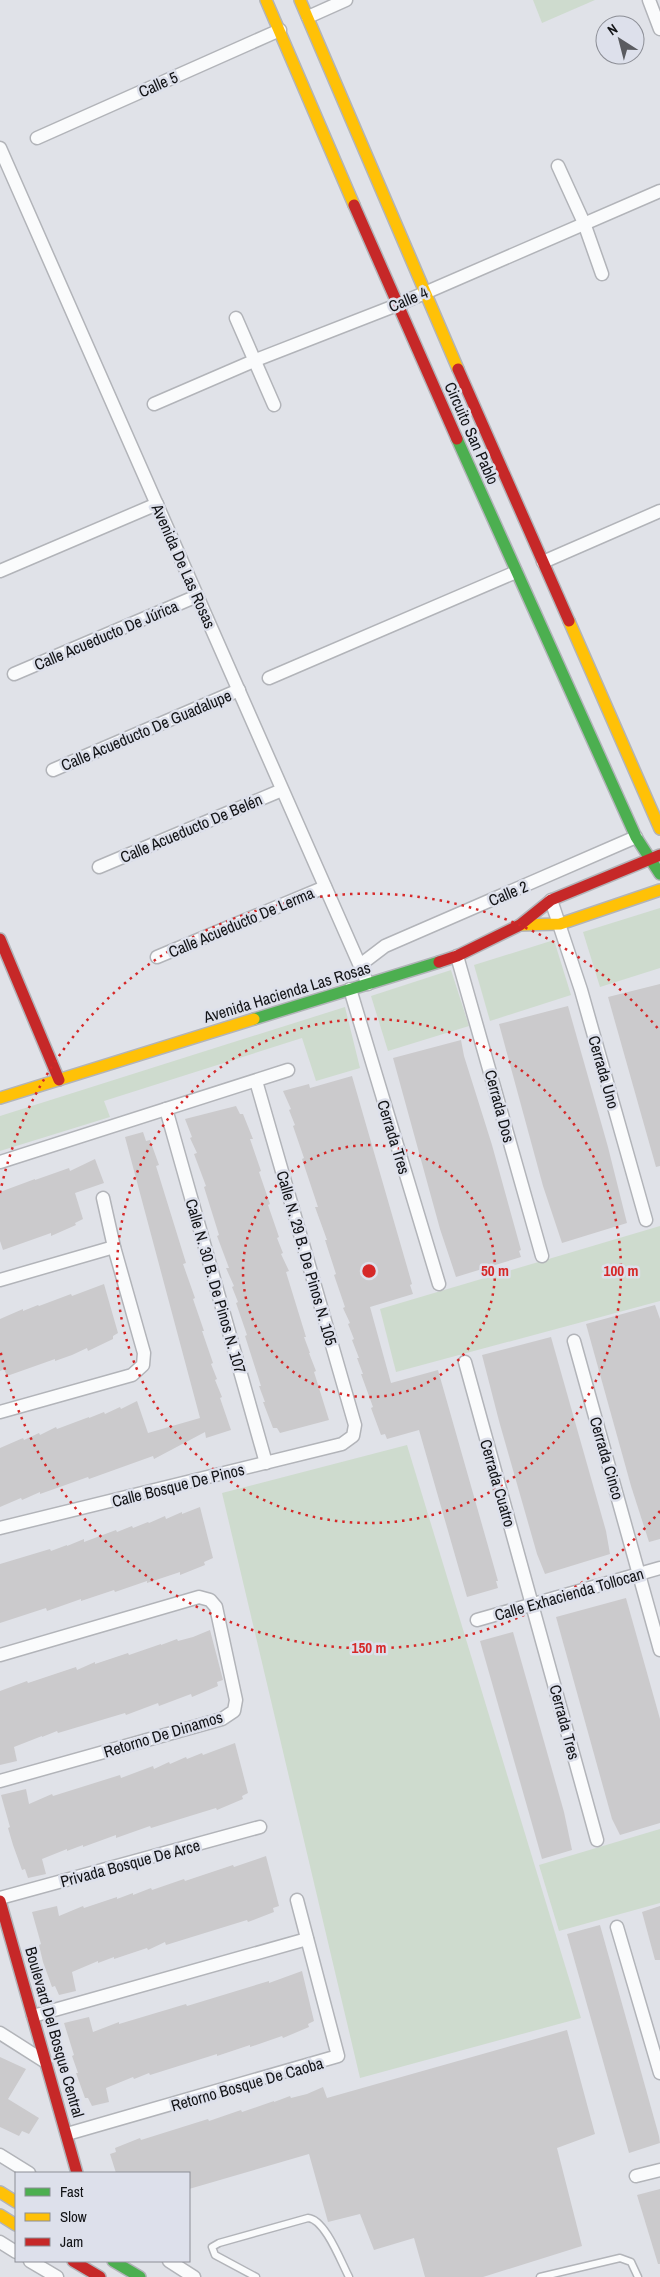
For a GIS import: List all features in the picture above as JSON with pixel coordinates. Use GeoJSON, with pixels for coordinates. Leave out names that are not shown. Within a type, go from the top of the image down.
{"type":"FeatureCollection","features":[{"type":"Feature","properties":{"kind":"main road","name":"Circuito San Pablo"},"geometry":{"type":"LineString","coordinates":[[266,0],[397,304],[516,572],[652,831]]}},
{"type":"Feature","properties":{"kind":"main road","name":"Circuito San Pablo"},"geometry":{"type":"LineString","coordinates":[[300,0],[424,292],[543,562],[652,831],[655,857],[660,874]]}},
{"type":"Feature","properties":{"kind":"main road","name":"Avenida Hacienda Las Rosas"},"geometry":{"type":"LineString","coordinates":[[0,1098],[457,956],[520,924],[551,900],[655,857]]}},
{"type":"Feature","properties":{"kind":"main road","name":"Avenida Hacienda Las Rosas"},"geometry":{"type":"LineString","coordinates":[[520,924],[560,924],[660,890]]}},
{"type":"Feature","properties":{"kind":"main road"},"geometry":{"type":"LineString","coordinates":[[0,939],[59,1080]]}},
{"type":"Feature","properties":{"kind":"main road","name":"Boulevard Del Bosque Central"},"geometry":{"type":"LineString","coordinates":[[0,1899],[77,2172]]}},
{"type":"Feature","properties":{"kind":"main road"},"geometry":{"type":"LineString","coordinates":[[0,2192],[15,2201]]}},
{"type":"Feature","properties":{"kind":"main road"},"geometry":{"type":"LineString","coordinates":[[0,2215],[15,2224]]}},
{"type":"Feature","properties":{"kind":"main road"},"geometry":{"type":"LineString","coordinates":[[76,2262],[100,2277]]}},
{"type":"Feature","properties":{"kind":"main road"},"geometry":{"type":"LineString","coordinates":[[104,2262],[108,2277]]}},
{"type":"Feature","properties":{"kind":"main road"},"geometry":{"type":"LineString","coordinates":[[114,2262],[122,2277]]}},
{"type":"Feature","properties":{"kind":"main road"},"geometry":{"type":"LineString","coordinates":[[115,2262],[140,2277]]}},
{"type":"Feature","properties":{"kind":"street"},"geometry":{"type":"LineString","coordinates":[[308,17],[346,0]]}},
{"type":"Feature","properties":{"kind":"street"},"geometry":{"type":"LineString","coordinates":[[649,0],[660,29]]}},
{"type":"Feature","properties":{"kind":"street","name":"Calle 5"},"geometry":{"type":"LineString","coordinates":[[36,138],[280,30]]}},
{"type":"Feature","properties":{"kind":"street","name":"Avenida De Las Rosas"},"geometry":{"type":"LineString","coordinates":[[0,148],[368,984]]}},
{"type":"Feature","properties":{"kind":"street"},"geometry":{"type":"LineString","coordinates":[[558,166],[584,223],[602,274]]}},
{"type":"Feature","properties":{"kind":"street","name":"Calle 4"},"geometry":{"type":"LineString","coordinates":[[154,404],[256,360],[397,304],[660,191]]}},
{"type":"Feature","properties":{"kind":"street"},"geometry":{"type":"LineString","coordinates":[[236,318],[256,360],[274,406]]}},
{"type":"Feature","properties":{"kind":"street"},"geometry":{"type":"LineString","coordinates":[[0,571],[157,504]]}},
{"type":"Feature","properties":{"kind":"street"},"geometry":{"type":"LineString","coordinates":[[543,562],[660,512]]}},
{"type":"Feature","properties":{"kind":"street"},"geometry":{"type":"LineString","coordinates":[[270,678],[516,572]]}},
{"type":"Feature","properties":{"kind":"street","name":"Calle Acueducto De Júrica"},"geometry":{"type":"LineString","coordinates":[[14,674],[197,596]]}},
{"type":"Feature","properties":{"kind":"street","name":"Calle Acueducto De Guadalupe"},"geometry":{"type":"LineString","coordinates":[[53,770],[238,690]]}},
{"type":"Feature","properties":{"kind":"street","name":"Calle Acueducto De Belén"},"geometry":{"type":"LineString","coordinates":[[99,867],[282,790]]}},
{"type":"Feature","properties":{"kind":"street","name":"Calle 2"},"geometry":{"type":"LineString","coordinates":[[360,965],[385,946],[652,831]]}},
{"type":"Feature","properties":{"kind":"street","name":"Calle Acueducto De Lerma"},"geometry":{"type":"LineString","coordinates":[[157,957],[325,886]]}},
{"type":"Feature","properties":{"kind":"street","name":"Cerrada Uno"},"geometry":{"type":"LineString","coordinates":[[551,900],[581,990],[646,1220]]}},
{"type":"Feature","properties":{"kind":"street","name":"Cerrada Dos"},"geometry":{"type":"LineString","coordinates":[[457,956],[542,1256]]}},
{"type":"Feature","properties":{"kind":"street","name":"Cerrada Tres"},"geometry":{"type":"LineString","coordinates":[[350,989],[439,1284]]}},
{"type":"Feature","properties":{"kind":"street"},"geometry":{"type":"LineString","coordinates":[[0,1162],[288,1070]]}},
{"type":"Feature","properties":{"kind":"street","name":"Calle N. 29 B. De Pinos N. 105"},"geometry":{"type":"LineString","coordinates":[[256,1081],[355,1425],[353,1436]]}},
{"type":"Feature","properties":{"kind":"street","name":"Calle N. 30 B. De Pinos N. 107"},"geometry":{"type":"LineString","coordinates":[[166,1109],[266,1464]]}},
{"type":"Feature","properties":{"kind":"street"},"geometry":{"type":"LineString","coordinates":[[0,1412],[132,1375],[143,1365],[144,1353],[114,1247],[103,1198]]}},
{"type":"Feature","properties":{"kind":"street"},"geometry":{"type":"LineString","coordinates":[[0,1280],[114,1247]]}},
{"type":"Feature","properties":{"kind":"street","name":"Cerrada Cinco"},"geometry":{"type":"LineString","coordinates":[[574,1341],[639,1574]]}},
{"type":"Feature","properties":{"kind":"street","name":"Cerrada Cuatro"},"geometry":{"type":"LineString","coordinates":[[465,1362],[532,1604]]}},
{"type":"Feature","properties":{"kind":"street","name":"Calle Bosque De Pinos"},"geometry":{"type":"LineString","coordinates":[[0,1528],[266,1464],[342,1444],[353,1436]]}},
{"type":"Feature","properties":{"kind":"street","name":"Calle Exhacienda Tollocan"},"geometry":{"type":"LineString","coordinates":[[477,1620],[660,1568]]}},
{"type":"Feature","properties":{"kind":"street"},"geometry":{"type":"LineString","coordinates":[[639,1574],[660,1650]]}},
{"type":"Feature","properties":{"kind":"street","name":"Retorno De Dinamos"},"geometry":{"type":"LineString","coordinates":[[0,1655],[199,1597],[210,1600],[216,1607],[236,1700],[234,1711],[222,1719],[0,1782]]}},
{"type":"Feature","properties":{"kind":"street","name":"Cerrada Tres"},"geometry":{"type":"LineString","coordinates":[[532,1604],[597,1840]]}},
{"type":"Feature","properties":{"kind":"street","name":"Privada Bosque De Arce"},"geometry":{"type":"LineString","coordinates":[[0,1899],[260,1827]]}},
{"type":"Feature","properties":{"kind":"street","name":"Retorno Bosque De Caoba"},"geometry":{"type":"LineString","coordinates":[[67,2134],[335,2059],[338,2054],[297,1900]]}},
{"type":"Feature","properties":{"kind":"street"},"geometry":{"type":"LineString","coordinates":[[616,1927],[660,2073]]}},
{"type":"Feature","properties":{"kind":"street"},"geometry":{"type":"LineString","coordinates":[[33,2016],[307,1939]]}},
{"type":"Feature","properties":{"kind":"street"},"geometry":{"type":"LineString","coordinates":[[0,2033],[44,2061]]}},
{"type":"Feature","properties":{"kind":"street"},"geometry":{"type":"LineString","coordinates":[[0,2155],[28,2172]]}},
{"type":"Feature","properties":{"kind":"street"},"geometry":{"type":"LineString","coordinates":[[636,2176],[660,2170]]}},
{"type":"Feature","properties":{"kind":"street"},"geometry":{"type":"LineString","coordinates":[[0,2242],[15,2251]]}},
{"type":"Feature","properties":{"kind":"street"},"geometry":{"type":"LineString","coordinates":[[32,2262],[57,2277]]}},
{"type":"Feature","properties":{"kind":"street"},"geometry":{"type":"LineString","coordinates":[[171,2262],[194,2277]]}},
{"type":"Feature","properties":{"kind":"lane"},"geometry":{"type":"LineString","coordinates":[[256,2277],[215,2254],[212,2247],[219,2243],[308,2218],[314,2218],[322,2225],[348,2277]]}},
{"type":"Feature","properties":{"kind":"lane"},"geometry":{"type":"LineString","coordinates":[[540,2277],[620,2258],[631,2262],[638,2277]]}},
{"type":"Feature","properties":{"kind":"green space"},"geometry":{"type":"Polygon","coordinates":[[[533,0],[595,0],[542,23],[533,0]]]}},
{"type":"Feature","properties":{"kind":"green space"},"geometry":{"type":"Polygon","coordinates":[[[660,908],[660,968],[600,987],[583,932],[660,908]]]}},
{"type":"Feature","properties":{"kind":"green space"},"geometry":{"type":"Polygon","coordinates":[[[554,940],[571,995],[490,1021],[474,965],[554,940]]]}},
{"type":"Feature","properties":{"kind":"green space"},"geometry":{"type":"Polygon","coordinates":[[[451,970],[469,1026],[388,1051],[371,996],[451,970]]]}},
{"type":"Feature","properties":{"kind":"green space"},"geometry":{"type":"Polygon","coordinates":[[[345,1007],[360,1068],[316,1081],[302,1038],[104,1101],[110,1117],[0,1151],[0,1116],[345,1007]]]}},
{"type":"Feature","properties":{"kind":"green space"},"geometry":{"type":"Polygon","coordinates":[[[660,1226],[660,1301],[396,1372],[380,1309],[660,1226]]]}},
{"type":"Feature","properties":{"kind":"green space"},"geometry":{"type":"Polygon","coordinates":[[[407,1445],[581,2018],[360,2078],[222,1493],[407,1445]]]}},
{"type":"Feature","properties":{"kind":"green space"},"geometry":{"type":"Polygon","coordinates":[[[660,1829],[660,1903],[559,1931],[539,1865],[660,1829]]]}},
{"type":"Feature","properties":{"kind":"building"},"geometry":{"type":"Polygon","coordinates":[[[660,984],[660,1166],[656,1167],[608,997],[660,984]]]}},
{"type":"Feature","properties":{"kind":"building"},"geometry":{"type":"Polygon","coordinates":[[[568,1006],[608,1147],[627,1223],[562,1243],[543,1186],[499,1024],[568,1006]]]}},
{"type":"Feature","properties":{"kind":"building"},"geometry":{"type":"Polygon","coordinates":[[[461,1040],[464,1056],[492,1145],[521,1250],[519,1251],[521,1257],[456,1277],[440,1229],[393,1058],[461,1040]]]}},
{"type":"Feature","properties":{"kind":"building"},"geometry":{"type":"Polygon","coordinates":[[[352,1076],[412,1284],[410,1285],[413,1294],[370,1307],[391,1383],[438,1370],[498,1581],[496,1581],[498,1588],[467,1597],[419,1430],[387,1439],[385,1434],[381,1435],[371,1408],[373,1407],[361,1374],[363,1374],[357,1358],[359,1358],[348,1324],[350,1323],[343,1308],[345,1307],[325,1240],[327,1240],[315,1207],[318,1207],[293,1126],[295,1125],[289,1110],[291,1109],[283,1091],[309,1084],[310,1088],[352,1076]]]}},
{"type":"Feature","properties":{"kind":"building"},"geometry":{"type":"Polygon","coordinates":[[[236,1106],[240,1114],[243,1114],[253,1139],[250,1139],[261,1171],[259,1172],[283,1253],[281,1254],[289,1271],[286,1272],[329,1420],[280,1433],[277,1428],[273,1428],[263,1402],[265,1402],[259,1386],[261,1386],[245,1336],[247,1335],[236,1303],[238,1302],[232,1287],[234,1286],[226,1268],[229,1268],[217,1236],[219,1235],[204,1187],[206,1186],[194,1154],[197,1153],[190,1138],[192,1137],[185,1119],[236,1106]]]}},
{"type":"Feature","properties":{"kind":"building"},"geometry":{"type":"Polygon","coordinates":[[[143,1132],[146,1141],[150,1140],[159,1165],[156,1166],[186,1263],[183,1264],[195,1298],[193,1299],[217,1379],[215,1380],[231,1430],[206,1438],[205,1432],[154,1459],[153,1456],[89,1479],[88,1477],[40,1494],[40,1492],[22,1500],[21,1498],[0,1507],[0,1448],[23,1438],[24,1440],[39,1433],[40,1435],[56,1427],[57,1429],[104,1412],[105,1414],[120,1407],[121,1409],[137,1401],[148,1433],[200,1418],[125,1137],[143,1132]]]}},
{"type":"Feature","properties":{"kind":"building"},"geometry":{"type":"Polygon","coordinates":[[[95,1159],[104,1183],[75,1193],[83,1219],[75,1223],[76,1225],[51,1236],[51,1233],[3,1250],[0,1241],[0,1192],[69,1168],[70,1171],[95,1159]]]}},
{"type":"Feature","properties":{"kind":"building"},"geometry":{"type":"Polygon","coordinates":[[[104,1284],[118,1333],[113,1336],[113,1339],[88,1351],[87,1348],[55,1361],[55,1359],[7,1376],[4,1369],[0,1371],[0,1319],[23,1309],[23,1311],[71,1294],[72,1296],[104,1284]]]}},
{"type":"Feature","properties":{"kind":"building"},"geometry":{"type":"Polygon","coordinates":[[[655,1305],[660,1319],[660,1539],[649,1542],[631,1486],[586,1324],[655,1305]]]}},
{"type":"Feature","properties":{"kind":"building"},"geometry":{"type":"Polygon","coordinates":[[[551,1337],[606,1531],[610,1554],[545,1574],[537,1554],[482,1355],[551,1337]]]}},
{"type":"Feature","properties":{"kind":"building"},"geometry":{"type":"Polygon","coordinates":[[[200,1507],[213,1558],[204,1562],[205,1565],[180,1575],[180,1572],[115,1592],[114,1590],[81,1601],[81,1599],[47,1611],[46,1608],[0,1623],[0,1564],[50,1549],[51,1551],[84,1539],[84,1542],[116,1530],[117,1532],[132,1526],[133,1528],[165,1516],[166,1519],[200,1507]]]}},
{"type":"Feature","properties":{"kind":"building"},"geometry":{"type":"Polygon","coordinates":[[[626,1598],[660,1719],[660,1823],[620,1835],[612,1819],[556,1617],[626,1598]]]}},
{"type":"Feature","properties":{"kind":"building"},"geometry":{"type":"Polygon","coordinates":[[[210,1630],[223,1680],[217,1682],[218,1686],[192,1697],[191,1694],[159,1706],[158,1703],[126,1715],[125,1713],[42,1736],[14,1747],[17,1761],[0,1765],[0,1691],[27,1681],[28,1683],[76,1667],[77,1670],[95,1662],[95,1664],[128,1653],[129,1655],[177,1639],[178,1641],[193,1637],[210,1630]]]}},
{"type":"Feature","properties":{"kind":"building"},"geometry":{"type":"Polygon","coordinates":[[[513,1632],[564,1812],[572,1850],[542,1859],[480,1641],[513,1632]]]}},
{"type":"Feature","properties":{"kind":"building"},"geometry":{"type":"Polygon","coordinates":[[[235,1743],[248,1793],[242,1796],[243,1799],[217,1810],[216,1808],[151,1828],[150,1826],[116,1838],[116,1835],[83,1847],[83,1845],[67,1851],[67,1849],[42,1859],[46,1874],[28,1878],[25,1869],[22,1870],[8,1828],[10,1827],[1,1795],[26,1789],[29,1804],[52,1794],[53,1796],[120,1775],[121,1778],[153,1766],[154,1769],[169,1762],[170,1764],[202,1753],[203,1755],[235,1743]]]}},
{"type":"Feature","properties":{"kind":"building"},"geometry":{"type":"Polygon","coordinates":[[[266,1856],[279,1906],[273,1908],[274,1912],[248,1922],[247,1920],[166,1945],[165,1942],[148,1950],[147,1948],[114,1959],[114,1957],[98,1963],[98,1961],[72,1972],[76,1991],[59,1995],[55,1986],[52,1987],[43,1962],[39,1945],[41,1944],[32,1912],[57,1906],[59,1916],[83,1906],[84,1908],[117,1897],[117,1899],[133,1893],[133,1895],[151,1888],[152,1890],[184,1879],[185,1881],[266,1856]]]}},
{"type":"Feature","properties":{"kind":"building"},"geometry":{"type":"Polygon","coordinates":[[[660,1906],[660,1960],[655,1960],[642,1912],[660,1906]]]}},
{"type":"Feature","properties":{"kind":"building"},"geometry":{"type":"Polygon","coordinates":[[[600,1925],[660,2143],[629,2153],[567,1934],[600,1925]]]}},
{"type":"Feature","properties":{"kind":"building"},"geometry":{"type":"Polygon","coordinates":[[[302,1971],[314,2021],[308,2024],[309,2027],[283,2038],[282,2036],[250,2047],[250,2045],[217,2056],[217,2054],[150,2075],[149,2073],[134,2079],[133,2077],[106,2088],[109,2102],[92,2106],[88,2098],[85,2098],[76,2073],[78,2073],[72,2056],[74,2055],[64,2023],[89,2017],[93,2032],[119,2022],[119,2024],[186,2004],[187,2006],[269,1981],[269,1983],[302,1971]]]}},
{"type":"Feature","properties":{"kind":"building"},"geometry":{"type":"Polygon","coordinates":[[[567,2030],[595,2134],[557,2148],[582,2246],[483,2277],[425,2277],[414,2238],[374,2250],[360,2214],[328,2222],[309,2154],[190,2189],[190,2172],[116,2172],[110,2154],[116,2152],[115,2148],[140,2138],[141,2140],[241,2110],[242,2112],[290,2096],[291,2098],[307,2094],[323,2087],[327,2098],[567,2030]]]}},
{"type":"Feature","properties":{"kind":"building"},"geometry":{"type":"Polygon","coordinates":[[[0,2057],[26,2069],[8,2099],[39,2118],[29,2134],[22,2131],[19,2136],[0,2127],[0,2057]]]}},
{"type":"Feature","properties":{"kind":"building"},"geometry":{"type":"Polygon","coordinates":[[[660,2189],[660,2264],[658,2264],[637,2195],[660,2189]]]}},
{"type":"Feature","properties":{"kind":"traffic: fast"},"geometry":{"type":"LineString","coordinates":[[457,439],[636,837],[660,874]]}},
{"type":"Feature","properties":{"kind":"traffic: fast"},"geometry":{"type":"LineString","coordinates":[[254,1019],[439,962]]}},
{"type":"Feature","properties":{"kind":"traffic: fast"},"geometry":{"type":"LineString","coordinates":[[115,2262],[140,2277]]}},
{"type":"Feature","properties":{"kind":"traffic: slow"},"geometry":{"type":"LineString","coordinates":[[266,0],[354,205]]}},
{"type":"Feature","properties":{"kind":"traffic: slow"},"geometry":{"type":"LineString","coordinates":[[300,0],[458,369]]}},
{"type":"Feature","properties":{"kind":"traffic: slow"},"geometry":{"type":"LineString","coordinates":[[569,621],[660,829]]}},
{"type":"Feature","properties":{"kind":"traffic: slow"},"geometry":{"type":"LineString","coordinates":[[520,925],[560,924],[660,890]]}},
{"type":"Feature","properties":{"kind":"traffic: slow"},"geometry":{"type":"LineString","coordinates":[[0,1098],[254,1019]]}},
{"type":"Feature","properties":{"kind":"traffic: slow"},"geometry":{"type":"LineString","coordinates":[[0,2192],[15,2201]]}},
{"type":"Feature","properties":{"kind":"traffic: slow"},"geometry":{"type":"LineString","coordinates":[[0,2215],[15,2224]]}},
{"type":"Feature","properties":{"kind":"traffic: jam"},"geometry":{"type":"LineString","coordinates":[[354,205],[457,439]]}},
{"type":"Feature","properties":{"kind":"traffic: jam"},"geometry":{"type":"LineString","coordinates":[[458,369],[569,621]]}},
{"type":"Feature","properties":{"kind":"traffic: jam"},"geometry":{"type":"LineString","coordinates":[[439,962],[457,956],[520,925],[551,900],[660,855]]}},
{"type":"Feature","properties":{"kind":"traffic: jam"},"geometry":{"type":"LineString","coordinates":[[0,939],[59,1080]]}},
{"type":"Feature","properties":{"kind":"traffic: jam"},"geometry":{"type":"LineString","coordinates":[[0,1901],[77,2172]]}},
{"type":"Feature","properties":{"kind":"traffic: jam"},"geometry":{"type":"LineString","coordinates":[[75,2262],[100,2277]]}}]}
